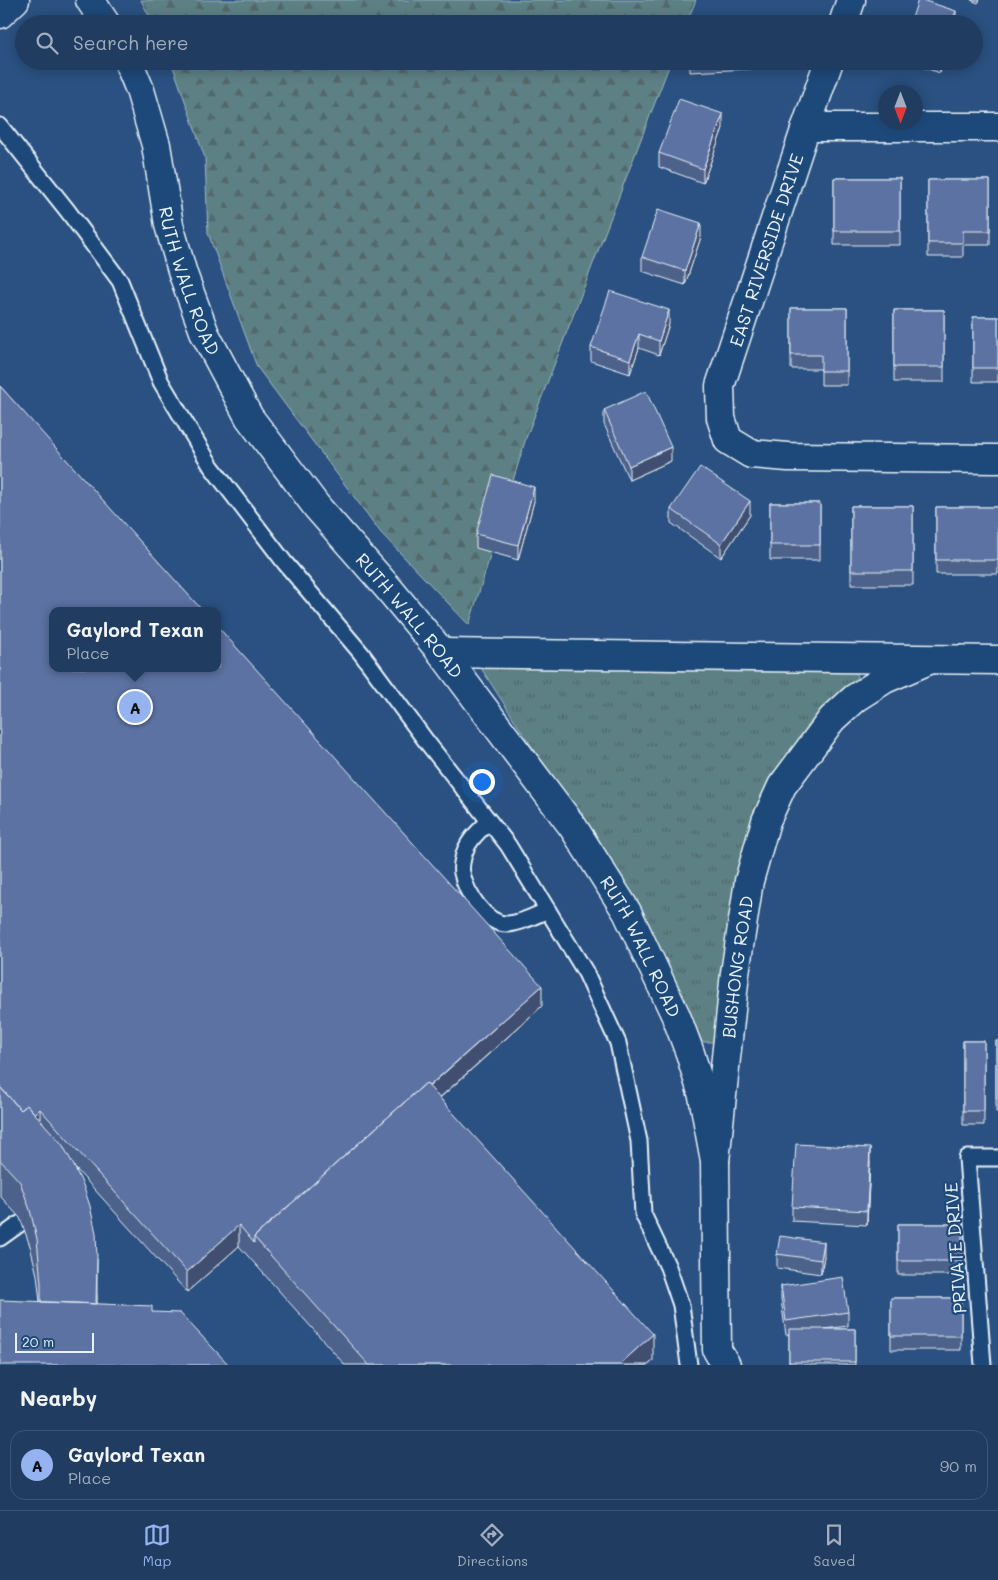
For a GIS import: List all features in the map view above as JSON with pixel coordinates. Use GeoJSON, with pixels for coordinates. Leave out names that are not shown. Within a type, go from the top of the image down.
{"type":"FeatureCollection","features":[{"type":"Feature","properties":{"kind":"street"},"geometry":{"type":"LineString","coordinates":[[0,14],[15,0]]}},
{"type":"Feature","properties":{"kind":"street"},"geometry":{"type":"LineString","coordinates":[[90,0],[100,15]]}},
{"type":"Feature","properties":{"kind":"street"},"geometry":{"type":"LineString","coordinates":[[846,15],[851,0]]}},
{"type":"Feature","properties":{"kind":"street","name":"RUTH WALL ROAD"},"geometry":{"type":"LineString","coordinates":[[132,70],[140,90],[156,145],[169,225],[183,274],[205,334],[248,417],[317,507],[442,653],[573,827],[626,912],[676,1016],[703,1096],[715,1161]]}},
{"type":"Feature","properties":{"kind":"street","name":"EAST RIVERSIDE DRIVE"},"geometry":{"type":"LineString","coordinates":[[826,70],[720,386],[721,418],[728,440],[751,454],[788,457],[998,459]]}},
{"type":"Feature","properties":{"kind":"street"},"geometry":{"type":"LineString","coordinates":[[806,127],[998,127]]}},
{"type":"Feature","properties":{"kind":"street","name":"BUSHONG ROAD"},"geometry":{"type":"LineString","coordinates":[[442,653],[998,660]]}},
{"type":"Feature","properties":{"kind":"street","name":"BUSHONG ROAD"},"geometry":{"type":"LineString","coordinates":[[721,1357],[715,1161],[746,899],[749,881],[766,820],[782,786],[832,719],[855,698],[885,679],[929,660]]}},
{"type":"Feature","properties":{"kind":"lane"},"geometry":{"type":"LineString","coordinates":[[0,126],[67,210],[120,281],[162,382],[212,466],[285,563],[361,653],[426,741],[508,845],[586,973],[618,1043],[639,1141],[643,1214],[668,1267],[681,1305],[689,1365]]}},
{"type":"Feature","properties":{"kind":"lane"},"geometry":{"type":"LineString","coordinates":[[489,820],[469,841],[463,857],[462,872],[471,896],[487,916],[497,922],[508,924],[521,921],[548,910]]}},
{"type":"Feature","properties":{"kind":"lane","name":"PRIVATE DRIVE"},"geometry":{"type":"LineString","coordinates":[[983,1365],[967,1158],[998,1158]]}},
{"type":"Feature","properties":{"kind":"lane"},"geometry":{"type":"LineString","coordinates":[[0,1238],[21,1223]]}},
{"type":"Feature","properties":{"kind":"green space"},"geometry":{"type":"Polygon","coordinates":[[[141,0],[696,0],[690,15],[148,15],[141,0]]]}},
{"type":"Feature","properties":{"kind":"green space"},"geometry":{"type":"Polygon","coordinates":[[[174,70],[668,70],[526,438],[469,625],[381,533],[257,367],[208,233],[205,158],[174,70]]]}},
{"type":"Feature","properties":{"kind":"green space"},"geometry":{"type":"Polygon","coordinates":[[[481,668],[857,668],[857,683],[766,789],[717,1042],[702,1042],[666,961],[611,860],[522,732],[481,668]]]}},
{"type":"Feature","properties":{"kind":"building"},"geometry":{"type":"Polygon","coordinates":[[[918,0],[956,11],[954,15],[913,15],[918,0]]]}},
{"type":"Feature","properties":{"kind":"building"},"geometry":{"type":"Polygon","coordinates":[[[679,99],[723,114],[703,169],[659,153],[679,99]]]}},
{"type":"Feature","properties":{"kind":"building"},"geometry":{"type":"Polygon","coordinates":[[[834,178],[900,178],[900,231],[834,231],[834,178]]]}},
{"type":"Feature","properties":{"kind":"building"},"geometry":{"type":"Polygon","coordinates":[[[928,180],[990,180],[990,231],[963,231],[963,243],[928,243],[928,180]]]}},
{"type":"Feature","properties":{"kind":"building"},"geometry":{"type":"Polygon","coordinates":[[[658,209],[701,223],[685,271],[642,257],[658,209]]]}},
{"type":"Feature","properties":{"kind":"building"},"geometry":{"type":"Polygon","coordinates":[[[610,291],[669,310],[659,341],[639,334],[630,360],[591,347],[610,291]]]}},
{"type":"Feature","properties":{"kind":"building"},"geometry":{"type":"Polygon","coordinates":[[[791,308],[847,308],[847,371],[821,371],[821,355],[791,355],[791,308]]]}},
{"type":"Feature","properties":{"kind":"building"},"geometry":{"type":"Polygon","coordinates":[[[894,310],[944,310],[944,367],[894,367],[894,310]]]}},
{"type":"Feature","properties":{"kind":"building"},"geometry":{"type":"Polygon","coordinates":[[[973,317],[998,317],[998,368],[973,368],[973,317]]]}},
{"type":"Feature","properties":{"kind":"building"},"geometry":{"type":"Polygon","coordinates":[[[0,386],[199,607],[49,607],[49,672],[221,672],[221,630],[542,986],[429,1086],[426,1083],[254,1237],[254,1243],[239,1225],[187,1272],[40,1109],[35,1114],[27,1105],[21,1110],[0,1087],[0,386]]]}},
{"type":"Feature","properties":{"kind":"building"},"geometry":{"type":"Polygon","coordinates":[[[646,391],[671,447],[629,466],[604,410],[646,391]]]}},
{"type":"Feature","properties":{"kind":"building"},"geometry":{"type":"Polygon","coordinates":[[[700,467],[750,501],[721,544],[671,509],[700,467]]]}},
{"type":"Feature","properties":{"kind":"building"},"geometry":{"type":"Polygon","coordinates":[[[493,475],[534,487],[518,545],[476,534],[493,475]]]}},
{"type":"Feature","properties":{"kind":"building"},"geometry":{"type":"Polygon","coordinates":[[[770,503],[820,503],[820,545],[770,545],[770,503]]]}},
{"type":"Feature","properties":{"kind":"building"},"geometry":{"type":"Polygon","coordinates":[[[851,506],[913,506],[913,571],[851,571],[851,506]]]}},
{"type":"Feature","properties":{"kind":"building"},"geometry":{"type":"Polygon","coordinates":[[[936,507],[998,507],[998,560],[936,560],[936,507]]]}},
{"type":"Feature","properties":{"kind":"building"},"geometry":{"type":"Polygon","coordinates":[[[963,1041],[984,1041],[984,1111],[963,1111],[963,1041]]]}},
{"type":"Feature","properties":{"kind":"building"},"geometry":{"type":"Polygon","coordinates":[[[996,1041],[998,1041],[998,1098],[996,1098],[996,1041]]]}},
{"type":"Feature","properties":{"kind":"building"},"geometry":{"type":"Polygon","coordinates":[[[426,1083],[653,1334],[619,1365],[369,1365],[254,1237],[426,1083]]]}},
{"type":"Feature","properties":{"kind":"building"},"geometry":{"type":"Polygon","coordinates":[[[0,1087],[21,1110],[27,1105],[62,1144],[83,1185],[96,1233],[96,1304],[41,1302],[37,1239],[30,1210],[20,1182],[0,1160],[0,1087]]]}},
{"type":"Feature","properties":{"kind":"building"},"geometry":{"type":"Polygon","coordinates":[[[796,1144],[870,1148],[867,1211],[792,1207],[796,1144]]]}},
{"type":"Feature","properties":{"kind":"building"},"geometry":{"type":"Polygon","coordinates":[[[898,1224],[962,1224],[962,1261],[898,1261],[898,1224]]]}},
{"type":"Feature","properties":{"kind":"building"},"geometry":{"type":"Polygon","coordinates":[[[780,1236],[824,1242],[821,1260],[777,1254],[780,1236]]]}},
{"type":"Feature","properties":{"kind":"building"},"geometry":{"type":"Polygon","coordinates":[[[843,1277],[848,1312],[786,1321],[781,1286],[843,1277]]]}},
{"type":"Feature","properties":{"kind":"building"},"geometry":{"type":"Polygon","coordinates":[[[891,1298],[961,1298],[961,1336],[891,1336],[891,1298]]]}},
{"type":"Feature","properties":{"kind":"building"},"geometry":{"type":"Polygon","coordinates":[[[0,1300],[152,1306],[152,1312],[180,1313],[229,1365],[0,1365],[0,1300]]]}},
{"type":"Feature","properties":{"kind":"building"},"geometry":{"type":"Polygon","coordinates":[[[789,1329],[855,1329],[855,1362],[789,1362],[789,1329]]]}},
{"type":"Feature","properties":{"kind":"place","name":"Gaylord Texan"},"geometry":{"type":"Point","coordinates":[135,707]}}]}
